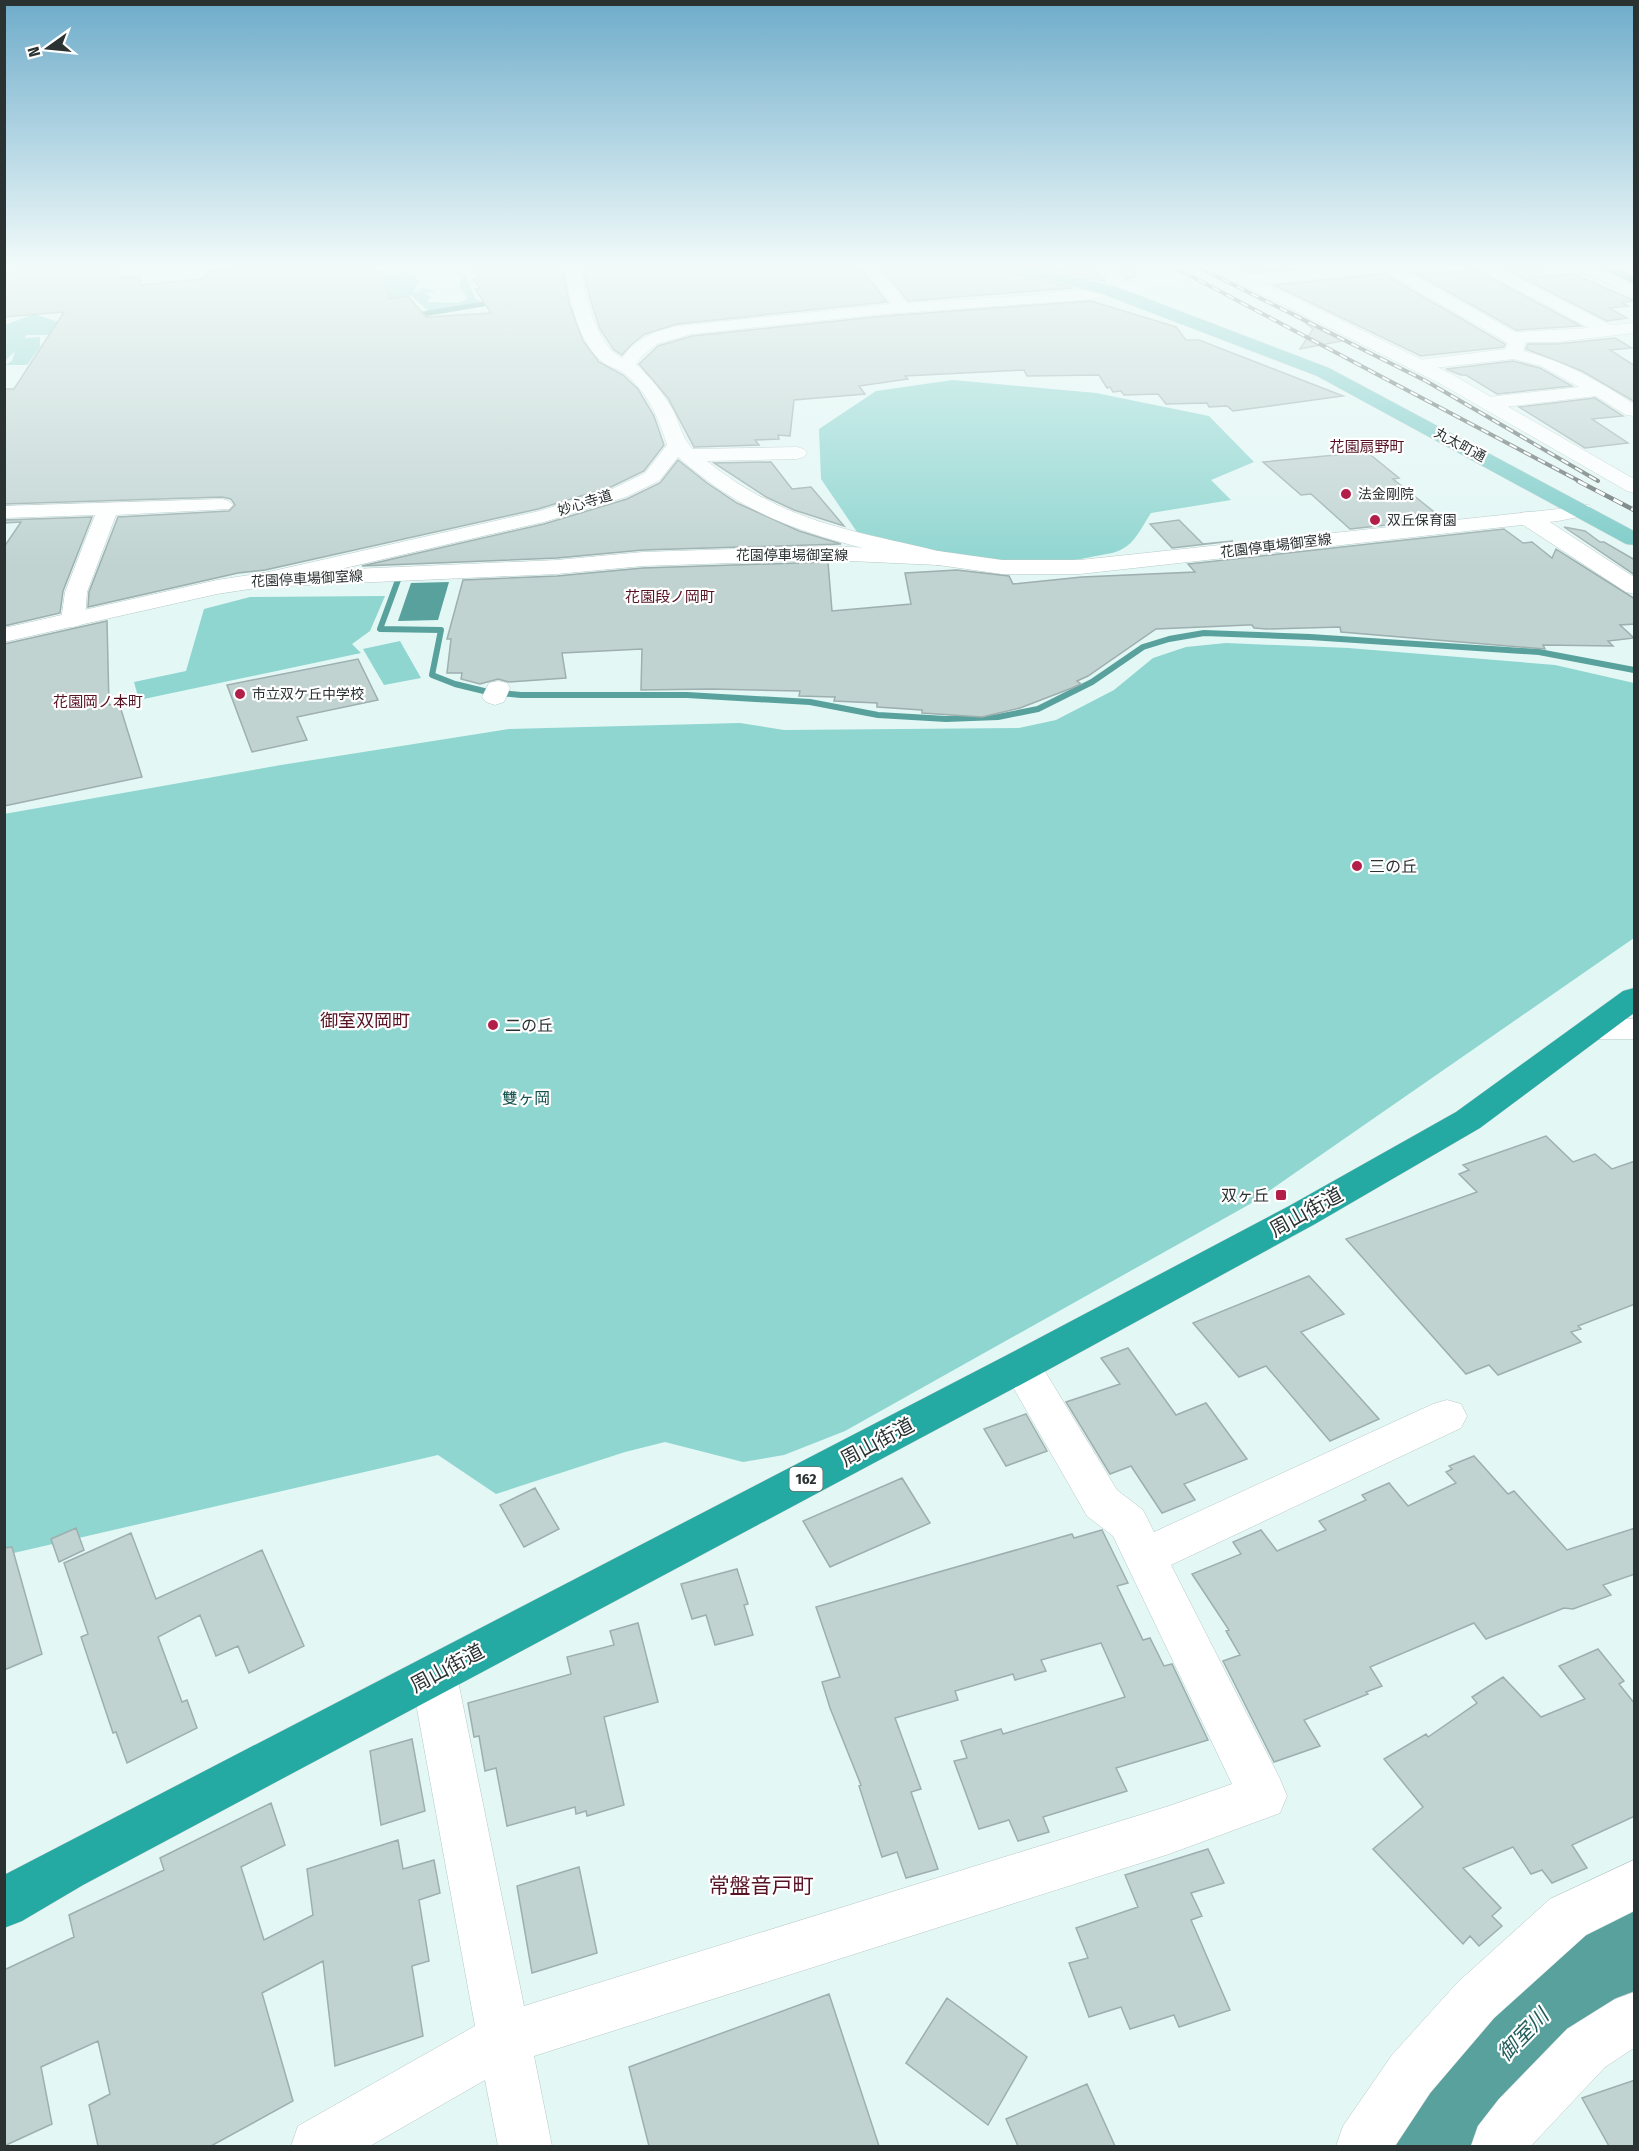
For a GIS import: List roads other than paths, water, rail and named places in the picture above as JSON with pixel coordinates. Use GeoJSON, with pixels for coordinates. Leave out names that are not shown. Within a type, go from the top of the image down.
{"type":"FeatureCollection","features":[{"type":"Feature","properties":{"kind":"highway","name":"周山街道"},"geometry":{"type":"LineString","coordinates":[[4,1904],[66,1868],[1022,1366],[1302,1215],[1468,1120],[1635,998]]}},
{"type":"Feature","properties":{"kind":"main road","name":"丸太町通"},"geometry":{"type":"LineString","coordinates":[[1306,365],[1323,372],[1635,539]]}},
{"type":"Feature","properties":{"kind":"street"},"geometry":{"type":"LineString","coordinates":[[1418,365],[1635,487]]}},
{"type":"Feature","properties":{"kind":"street"},"geometry":{"type":"LineString","coordinates":[[1553,365],[1634,411]]}},
{"type":"Feature","properties":{"kind":"street"},"geometry":{"type":"LineString","coordinates":[[626,366],[652,392],[672,426],[682,450],[734,490],[796,523],[849,538],[938,558]]}},
{"type":"Feature","properties":{"kind":"street"},"geometry":{"type":"LineString","coordinates":[[1488,403],[1599,390]]}},
{"type":"Feature","properties":{"kind":"street"},"geometry":{"type":"LineString","coordinates":[[682,450],[797,453]]}},
{"type":"Feature","properties":{"kind":"street","name":"妙心寺道"},"geometry":{"type":"LineString","coordinates":[[254,581],[544,516],[619,493],[652,477],[682,450]]}},
{"type":"Feature","properties":{"kind":"street"},"geometry":{"type":"LineString","coordinates":[[4,512],[222,505]]}},
{"type":"Feature","properties":{"kind":"street"},"geometry":{"type":"LineString","coordinates":[[73,620],[76,592],[108,508]]}},
{"type":"Feature","properties":{"kind":"street","name":"花園停車場御室線"},"geometry":{"type":"LineString","coordinates":[[4,635],[221,586],[254,581],[546,567],[606,561],[828,553],[938,558],[1002,567],[1080,567],[1528,518],[1581,510]]}},
{"type":"Feature","properties":{"kind":"street"},"geometry":{"type":"LineString","coordinates":[[1528,518],[1635,586]]}},
{"type":"Feature","properties":{"kind":"street"},"geometry":{"type":"LineString","coordinates":[[1591,1029],[1635,1029]]}},
{"type":"Feature","properties":{"kind":"street"},"geometry":{"type":"LineString","coordinates":[[318,2146],[504,2039],[1146,1837],[1263,1796],[1128,1523],[1102,1503],[1022,1366]]}},
{"type":"Feature","properties":{"kind":"street"},"geometry":{"type":"LineString","coordinates":[[1146,1556],[1447,1416]]}},
{"type":"Feature","properties":{"kind":"street"},"geometry":{"type":"LineString","coordinates":[[434,1676],[525,2146]]}},
{"type":"Feature","properties":{"kind":"street"},"geometry":{"type":"LineString","coordinates":[[1363,2146],[1412,2074],[1476,2000],[1568,1917],[1635,1885]]}},
{"type":"Feature","properties":{"kind":"street"},"geometry":{"type":"LineString","coordinates":[[1498,2146],[1518,2118],[1586,2048],[1635,2018]]}},
{"type":"Feature","properties":{"kind":"waterway"},"geometry":{"type":"LineString","coordinates":[[398,580],[380,629],[441,630],[432,675],[455,684],[488,692],[521,695],[687,695],[810,702],[878,715],[946,719],[998,717],[1038,709],[1092,682],[1143,647],[1169,639],[1204,633],[1310,637],[1539,652],[1634,670]]}},
{"type":"Feature","properties":{"kind":"waterway","name":"御室川"},"geometry":{"type":"LineString","coordinates":[[1432,2146],[1481,2079],[1558,1999],[1634,1945]]}},
{"type":"Feature","properties":{"kind":"railway"},"geometry":{"type":"LineString","coordinates":[[1360,365],[1581,482]]}},
{"type":"Feature","properties":{"kind":"railway"},"geometry":{"type":"LineString","coordinates":[[1395,365],[1426,381],[1598,481]]}},
{"type":"Feature","properties":{"kind":"railway"},"geometry":{"type":"LineString","coordinates":[[1578,481],[1634,510]]}},
{"type":"Feature","properties":{"kind":"place","name":"法金剛院"},"geometry":{"type":"Point","coordinates":[1346,494]}},
{"type":"Feature","properties":{"kind":"place","name":"双丘保育園"},"geometry":{"type":"Point","coordinates":[1375,520]}},
{"type":"Feature","properties":{"kind":"place","name":"市立双ケ丘中学校"},"geometry":{"type":"Point","coordinates":[240,694]}},
{"type":"Feature","properties":{"kind":"place","name":"三の丘"},"geometry":{"type":"Point","coordinates":[1357,866]}},
{"type":"Feature","properties":{"kind":"place","name":"二の丘"},"geometry":{"type":"Point","coordinates":[493,1025]}},
{"type":"Feature","properties":{"kind":"place","name":"双ヶ丘"},"geometry":{"type":"Point","coordinates":[1281,1195]}},
{"type":"Feature","properties":{"kind":"district","name":"花園扇野町"},"geometry":{"type":"Point","coordinates":[1367,447]}},
{"type":"Feature","properties":{"kind":"district","name":"花園段ノ岡町"},"geometry":{"type":"Point","coordinates":[670,597]}},
{"type":"Feature","properties":{"kind":"district","name":"花園岡ノ本町"},"geometry":{"type":"Point","coordinates":[98,702]}},
{"type":"Feature","properties":{"kind":"district","name":"御室双岡町"},"geometry":{"type":"Point","coordinates":[365,1021]}},
{"type":"Feature","properties":{"kind":"district","name":"常盤音戸町"},"geometry":{"type":"Point","coordinates":[761,1886]}},
{"type":"Feature","properties":{"kind":"park label","name":"雙ヶ岡"},"geometry":{"type":"Point","coordinates":[526,1098]}}]}
